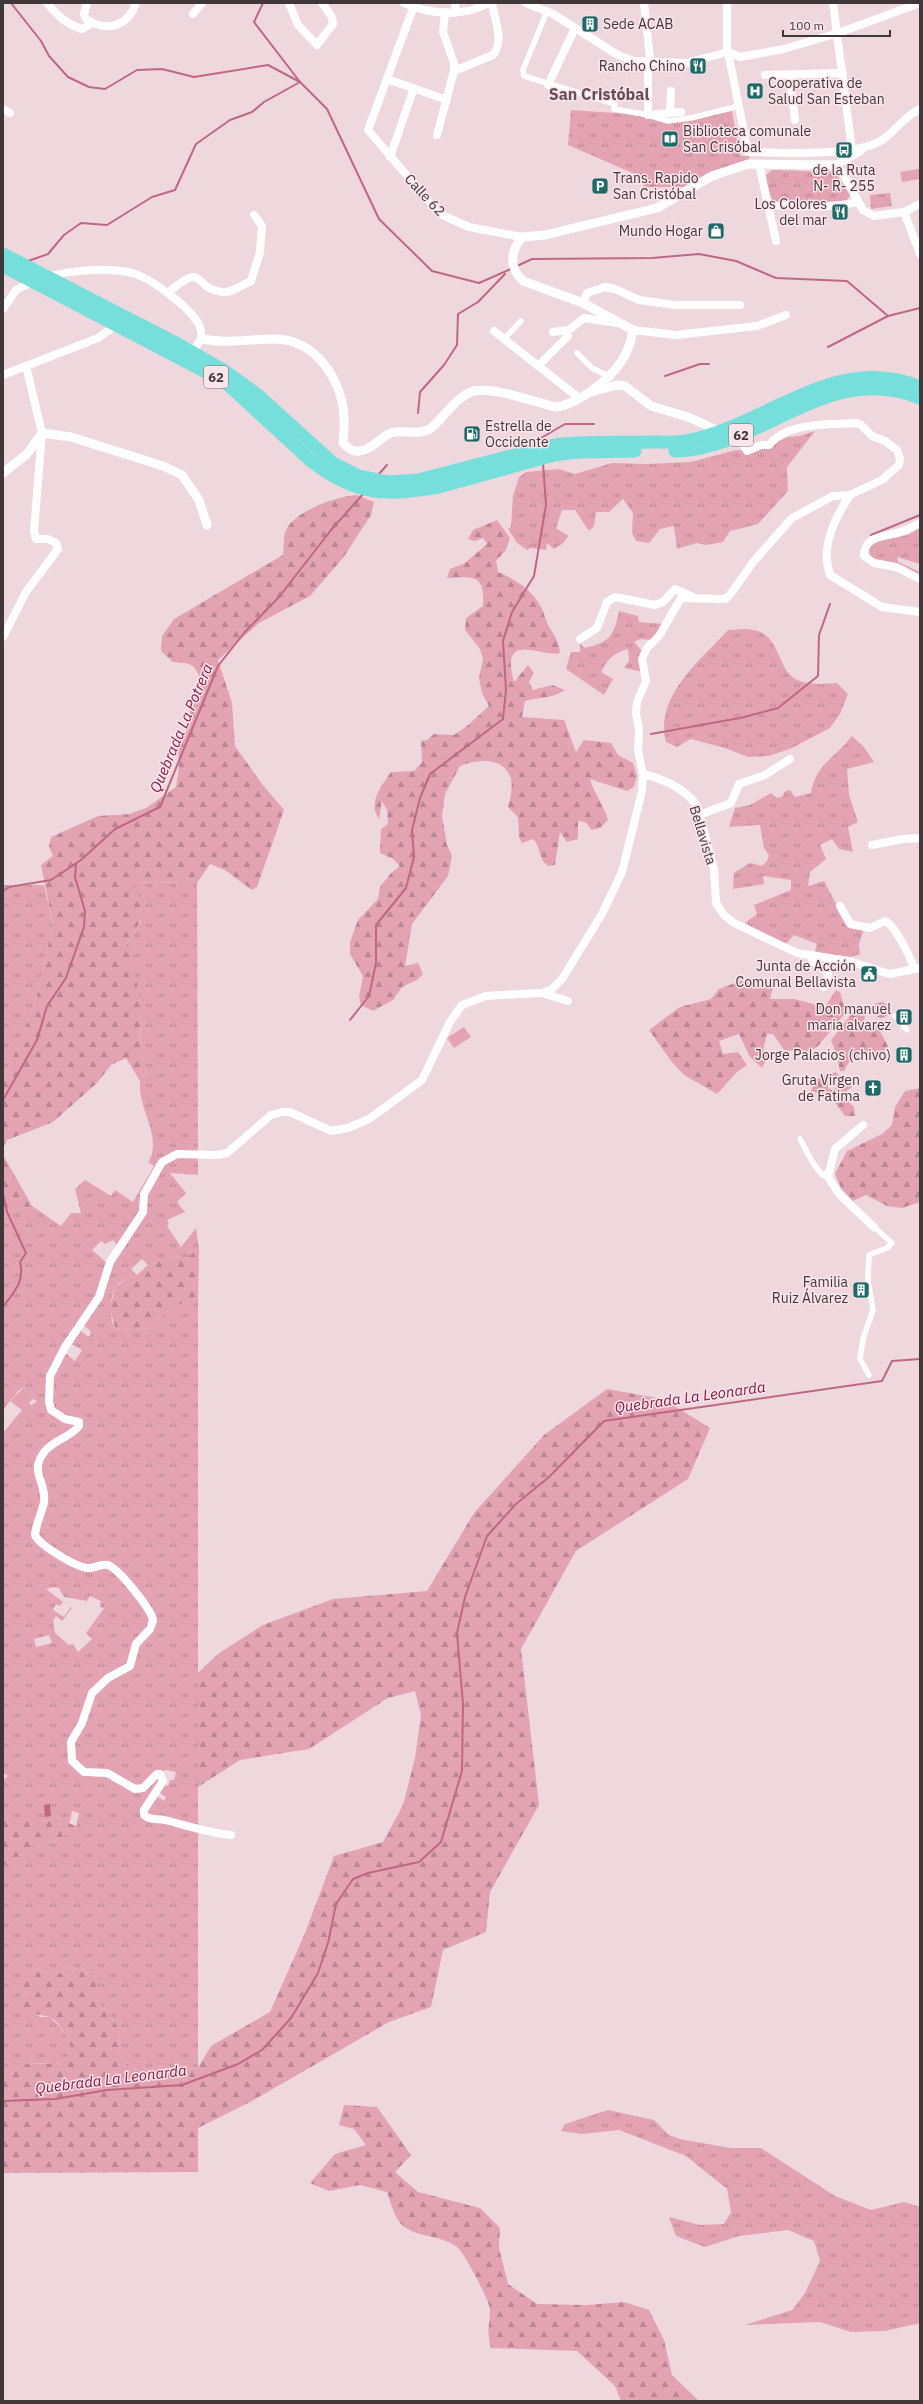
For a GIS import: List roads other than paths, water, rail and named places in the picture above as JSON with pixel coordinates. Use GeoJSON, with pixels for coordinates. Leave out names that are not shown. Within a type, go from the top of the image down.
{"type":"FeatureCollection","features":[{"type":"Feature","properties":{"kind":"highway","name":"62"},"geometry":{"type":"LineString","coordinates":[[3,254],[82,300],[116,325],[225,382],[311,461],[338,473]]}},
{"type":"Feature","properties":{"kind":"highway","name":"62"},"geometry":{"type":"LineString","coordinates":[[3,266],[82,300],[192,352],[225,371],[258,395],[338,473],[357,488],[439,487],[521,458],[554,450],[577,442],[682,442],[721,432],[814,389],[852,378],[888,378],[920,387]]}},
{"type":"Feature","properties":{"kind":"highway","name":"62"},"geometry":{"type":"LineString","coordinates":[[554,450],[577,452],[680,450],[704,448],[758,428],[824,397],[861,387],[899,390],[920,398]]}},
{"type":"Feature","properties":{"kind":"street"},"geometry":{"type":"LineString","coordinates":[[47,3],[62,20],[72,26],[82,29],[92,23]]}},
{"type":"Feature","properties":{"kind":"street"},"geometry":{"type":"LineString","coordinates":[[87,3],[84,14],[86,19],[92,23],[118,26],[132,15],[136,3]]}},
{"type":"Feature","properties":{"kind":"street"},"geometry":{"type":"LineString","coordinates":[[193,14],[202,3]]}},
{"type":"Feature","properties":{"kind":"street"},"geometry":{"type":"LineString","coordinates":[[289,3],[298,25],[317,45],[333,24],[332,17],[322,3]]}},
{"type":"Feature","properties":{"kind":"street"},"geometry":{"type":"LineString","coordinates":[[404,3],[454,13],[477,10],[489,3]]}},
{"type":"Feature","properties":{"kind":"street"},"geometry":{"type":"LineString","coordinates":[[454,13],[456,3]]}},
{"type":"Feature","properties":{"kind":"street"},"geometry":{"type":"LineString","coordinates":[[454,71],[493,56],[496,52],[499,44],[492,3]]}},
{"type":"Feature","properties":{"kind":"street"},"geometry":{"type":"LineString","coordinates":[[526,3],[546,8],[618,56],[634,62],[686,63],[728,52],[736,57],[784,49],[838,33],[920,3]]}},
{"type":"Feature","properties":{"kind":"street"},"geometry":{"type":"LineString","coordinates":[[644,3],[650,58],[648,62],[648,115]]}},
{"type":"Feature","properties":{"kind":"street"},"geometry":{"type":"LineString","coordinates":[[727,3],[728,52],[748,152],[852,150],[872,145]]}},
{"type":"Feature","properties":{"kind":"street"},"geometry":{"type":"LineString","coordinates":[[833,3],[852,150]]}},
{"type":"Feature","properties":{"kind":"street"},"geometry":{"type":"LineString","coordinates":[[415,5],[387,79],[447,100]]}},
{"type":"Feature","properties":{"kind":"street"},"geometry":{"type":"LineString","coordinates":[[546,8],[522,74],[548,85],[615,104],[614,110],[648,115],[668,121],[691,118],[739,106]]}},
{"type":"Feature","properties":{"kind":"street"},"geometry":{"type":"LineString","coordinates":[[437,135],[454,71],[454,63],[443,32],[445,12]]}},
{"type":"Feature","properties":{"kind":"street"},"geometry":{"type":"LineString","coordinates":[[548,85],[575,28]]}},
{"type":"Feature","properties":{"kind":"street"},"geometry":{"type":"LineString","coordinates":[[765,75],[790,76],[843,73]]}},
{"type":"Feature","properties":{"kind":"street"},"geometry":{"type":"LineString","coordinates":[[790,76],[795,120]]}},
{"type":"Feature","properties":{"kind":"street","name":"Calle 62"},"geometry":{"type":"LineString","coordinates":[[387,79],[368,130],[390,158],[440,214],[449,220],[469,227],[522,238]]}},
{"type":"Feature","properties":{"kind":"street"},"geometry":{"type":"LineString","coordinates":[[390,158],[414,88]]}},
{"type":"Feature","properties":{"kind":"street"},"geometry":{"type":"LineString","coordinates":[[670,91],[670,113]]}},
{"type":"Feature","properties":{"kind":"street"},"geometry":{"type":"LineString","coordinates":[[786,315],[757,326],[676,335],[633,330],[617,323],[582,303],[524,282],[516,275],[513,266],[515,246],[522,238],[545,235],[657,208],[724,170],[738,166],[759,164],[802,166],[836,165],[882,140],[908,116],[920,109]]}},
{"type":"Feature","properties":{"kind":"street"},"geometry":{"type":"LineString","coordinates":[[648,115],[681,112]]}},
{"type":"Feature","properties":{"kind":"street"},"geometry":{"type":"LineString","coordinates":[[802,152],[802,166]]}},
{"type":"Feature","properties":{"kind":"street"},"geometry":{"type":"LineString","coordinates":[[759,164],[776,241]]}},
{"type":"Feature","properties":{"kind":"street"},"geometry":{"type":"LineString","coordinates":[[836,165],[844,175],[863,210],[874,216],[904,212],[920,204]]}},
{"type":"Feature","properties":{"kind":"street"},"geometry":{"type":"LineString","coordinates":[[767,205],[829,206],[858,202]]}},
{"type":"Feature","properties":{"kind":"street"},"geometry":{"type":"LineString","coordinates":[[904,212],[920,254]]}},
{"type":"Feature","properties":{"kind":"street"},"geometry":{"type":"LineString","coordinates":[[168,293],[186,277],[195,277],[222,292],[230,291],[252,281],[260,252],[262,226],[254,215]]}},
{"type":"Feature","properties":{"kind":"street"},"geometry":{"type":"LineString","coordinates":[[3,309],[16,290],[35,280],[80,272],[131,273],[147,278],[168,293],[197,321],[201,330],[202,339],[192,352]]}},
{"type":"Feature","properties":{"kind":"street"},"geometry":{"type":"LineString","coordinates":[[582,303],[587,293],[605,288],[615,289],[639,300],[668,304],[740,304]]}},
{"type":"Feature","properties":{"kind":"street"},"geometry":{"type":"LineString","coordinates":[[553,332],[569,330],[584,318],[617,323]]}},
{"type":"Feature","properties":{"kind":"street"},"geometry":{"type":"LineString","coordinates":[[504,339],[521,321]]}},
{"type":"Feature","properties":{"kind":"street"},"geometry":{"type":"LineString","coordinates":[[3,375],[98,338],[116,325]]}},
{"type":"Feature","properties":{"kind":"street"},"geometry":{"type":"LineString","coordinates":[[202,339],[232,342],[277,339],[298,344],[312,350],[322,360],[331,375],[344,419],[344,443],[350,450],[359,451],[370,448],[389,434],[400,431],[422,432],[430,429],[460,399],[471,392],[484,390],[555,407],[561,406],[590,392],[621,363],[627,352],[633,330]]}},
{"type":"Feature","properties":{"kind":"street"},"geometry":{"type":"LineString","coordinates":[[494,331],[579,398]]}},
{"type":"Feature","properties":{"kind":"street"},"geometry":{"type":"LineString","coordinates":[[538,366],[568,336]]}},
{"type":"Feature","properties":{"kind":"street"},"geometry":{"type":"LineString","coordinates":[[577,353],[592,368],[608,376]]}},
{"type":"Feature","properties":{"kind":"street"},"geometry":{"type":"LineString","coordinates":[[3,637],[26,592],[58,549],[56,543],[48,539],[36,539],[34,531],[42,433],[26,366]]}},
{"type":"Feature","properties":{"kind":"street"},"geometry":{"type":"LineString","coordinates":[[590,392],[617,385],[625,386],[651,406],[688,417],[721,432]]}},
{"type":"Feature","properties":{"kind":"street"},"geometry":{"type":"LineString","coordinates":[[542,993],[555,987],[562,979],[615,888],[624,866],[642,791],[643,774],[638,751],[639,729],[636,714],[637,702],[646,681],[642,659],[647,648],[659,636],[681,598],[693,597],[725,599],[729,596],[750,566],[792,518],[832,496],[850,495],[882,480],[899,466],[900,458],[896,450],[885,441],[872,436],[861,425],[856,423],[802,427],[774,438],[769,445],[761,445],[747,451],[742,443]]}},
{"type":"Feature","properties":{"kind":"street"},"geometry":{"type":"LineString","coordinates":[[3,473],[27,454],[42,433]]}},
{"type":"Feature","properties":{"kind":"street"},"geometry":{"type":"LineString","coordinates":[[42,433],[71,438],[164,466],[182,475],[199,500],[207,525]]}},
{"type":"Feature","properties":{"kind":"street"},"geometry":{"type":"LineString","coordinates":[[850,495],[836,516],[826,556],[830,575],[844,585],[863,593],[882,607],[920,612]]}},
{"type":"Feature","properties":{"kind":"street"},"geometry":{"type":"LineString","coordinates":[[920,523],[906,530],[876,537],[868,543],[864,556],[874,564],[896,567],[920,579]]}},
{"type":"Feature","properties":{"kind":"street"},"geometry":{"type":"LineString","coordinates":[[580,639],[597,628],[607,602],[615,597],[650,605],[663,602],[675,589],[693,597]]}},
{"type":"Feature","properties":{"kind":"street"},"geometry":{"type":"LineString","coordinates":[[700,815],[731,803],[739,784],[765,775],[790,758]]}},
{"type":"Feature","properties":{"kind":"street","name":"Bellavista"},"geometry":{"type":"LineString","coordinates":[[643,774],[664,780],[686,794],[697,806],[714,869],[717,907],[734,923],[783,948],[811,955],[849,961],[889,974],[917,968]]}},
{"type":"Feature","properties":{"kind":"street"},"geometry":{"type":"LineString","coordinates":[[872,845],[903,839],[920,838]]}},
{"type":"Feature","properties":{"kind":"street"},"geometry":{"type":"LineString","coordinates":[[840,906],[850,924],[870,928],[885,921],[889,922],[896,930],[917,968]]}},
{"type":"Feature","properties":{"kind":"street"},"geometry":{"type":"LineString","coordinates":[[811,955],[812,960],[828,973],[828,981],[824,988]]}},
{"type":"Feature","properties":{"kind":"street"},"geometry":{"type":"LineString","coordinates":[[231,1835],[206,1832],[165,1820],[148,1819],[144,1815],[144,1810],[163,1781],[160,1774],[157,1774],[143,1788],[135,1789],[107,1773],[84,1772],[72,1761],[70,1742],[82,1724],[92,1693],[108,1678],[130,1666],[136,1644],[150,1629],[153,1620],[149,1612],[117,1571],[108,1565],[86,1568],[78,1565],[40,1542],[35,1535],[44,1502],[37,1472],[39,1460],[55,1441],[73,1432],[79,1426],[79,1422],[65,1419],[51,1410],[49,1402],[50,1376],[65,1347],[100,1298],[114,1255],[138,1223],[143,1212],[144,1194],[154,1174],[168,1157],[177,1154],[217,1155],[227,1153],[271,1115],[282,1112],[290,1112],[331,1131],[348,1128],[369,1119],[422,1080],[450,1022],[462,1005],[486,996],[542,993],[568,1001]]}},
{"type":"Feature","properties":{"kind":"street"},"geometry":{"type":"LineString","coordinates":[[895,1016],[907,1030]]}},
{"type":"Feature","properties":{"kind":"street"},"geometry":{"type":"LineString","coordinates":[[800,1139],[813,1163],[823,1176],[828,1171],[838,1144],[856,1132],[863,1125]]}},
{"type":"Feature","properties":{"kind":"street"},"geometry":{"type":"LineString","coordinates":[[828,1171],[830,1182],[840,1195],[892,1243],[887,1248],[869,1255],[868,1280],[873,1310],[863,1339],[860,1359],[869,1375]]}},
{"type":"Feature","properties":{"kind":"water"},"geometry":{"type":"Polygon","coordinates":[[[50,1804],[51,1816],[45,1817],[44,1805],[50,1804]]]}},
{"type":"Feature","properties":{"kind":"waterway"},"geometry":{"type":"LineString","coordinates":[[11,3],[41,41],[49,56],[68,77],[89,87],[105,89],[137,70],[162,69],[194,77],[268,65],[300,82],[327,109],[379,219],[432,271],[479,283],[511,269]]}},
{"type":"Feature","properties":{"kind":"waterway"},"geometry":{"type":"LineString","coordinates":[[28,261],[48,254],[64,235],[81,223],[107,225],[152,197],[175,190],[196,144],[230,120],[252,112],[264,102],[300,82],[254,22],[263,3]]}},
{"type":"Feature","properties":{"kind":"waterway"},"geometry":{"type":"LineString","coordinates":[[517,266],[532,259],[652,258],[699,254],[736,261],[776,278],[847,281],[888,316],[920,308]]}},
{"type":"Feature","properties":{"kind":"waterway"},"geometry":{"type":"LineString","coordinates":[[418,413],[420,392],[444,365],[457,345],[458,314],[478,302],[505,274]]}},
{"type":"Feature","properties":{"kind":"waterway"},"geometry":{"type":"LineString","coordinates":[[828,347],[888,316]]}},
{"type":"Feature","properties":{"kind":"waterway"},"geometry":{"type":"LineString","coordinates":[[665,376],[700,364],[709,364]]}},
{"type":"Feature","properties":{"kind":"waterway"},"geometry":{"type":"LineString","coordinates":[[541,443],[541,438],[565,424],[594,424]]}},
{"type":"Feature","properties":{"kind":"waterway"},"geometry":{"type":"LineString","coordinates":[[350,1020],[369,996],[376,963],[376,925],[406,888],[414,857],[412,830],[420,798],[430,774],[503,719],[506,690],[503,641],[512,612],[534,576],[546,505],[543,463]]}},
{"type":"Feature","properties":{"kind":"waterway","name":"Quebrada La Potrera"},"geometry":{"type":"LineString","coordinates":[[379,474],[387,465]]}},
{"type":"Feature","properties":{"kind":"waterway","name":"Quebrada La Potrera"},"geometry":{"type":"LineString","coordinates":[[3,891],[9,887],[51,880],[81,860],[115,829],[160,807],[218,666],[244,633],[279,597],[331,530],[364,493]]}},
{"type":"Feature","properties":{"kind":"waterway"},"geometry":{"type":"LineString","coordinates":[[871,535],[920,515]]}},
{"type":"Feature","properties":{"kind":"waterway"},"geometry":{"type":"LineString","coordinates":[[651,734],[740,718],[778,708],[818,676],[819,635],[830,604]]}},
{"type":"Feature","properties":{"kind":"waterway"},"geometry":{"type":"LineString","coordinates":[[3,1100],[37,1040],[47,1006],[66,978],[84,927],[85,911],[75,877],[76,864]]}},
{"type":"Feature","properties":{"kind":"waterway"},"geometry":{"type":"LineString","coordinates":[[3,1194],[7,1212],[26,1253],[20,1262],[21,1275],[18,1286],[3,1307]]}},
{"type":"Feature","properties":{"kind":"waterway","name":"Quebrada La Leonarda"},"geometry":{"type":"LineString","coordinates":[[3,2101],[55,2099],[107,2090],[182,2085],[238,2064],[262,2050],[291,2018],[318,1973],[328,1943],[336,1904],[353,1879],[368,1873],[419,1862],[441,1842],[462,1771],[463,1704],[457,1633],[465,1597],[487,1536],[516,1504],[549,1477],[604,1421],[882,1381],[892,1361],[920,1359]]}},
{"type":"Feature","properties":{"kind":"place","name":"Sede ACAB"},"geometry":{"type":"Point","coordinates":[590,24]}},
{"type":"Feature","properties":{"kind":"place","name":"Rancho Chino"},"geometry":{"type":"Point","coordinates":[698,66]}},
{"type":"Feature","properties":{"kind":"place","name":"Cooperativa de Salud San Esteban"},"geometry":{"type":"Point","coordinates":[755,91]}},
{"type":"Feature","properties":{"kind":"place","name":"Biblioteca comunale San Crisóbal"},"geometry":{"type":"Point","coordinates":[670,139]}},
{"type":"Feature","properties":{"kind":"place","name":"de la Ruta N- R- 255"},"geometry":{"type":"Point","coordinates":[844,150]}},
{"type":"Feature","properties":{"kind":"place","name":"Trans. Rapido San Cristóbal"},"geometry":{"type":"Point","coordinates":[600,186]}},
{"type":"Feature","properties":{"kind":"place","name":"Los Colores del mar"},"geometry":{"type":"Point","coordinates":[840,212]}},
{"type":"Feature","properties":{"kind":"place","name":"Mundo Hogar"},"geometry":{"type":"Point","coordinates":[716,231]}},
{"type":"Feature","properties":{"kind":"place","name":"Estrella de Occidente"},"geometry":{"type":"Point","coordinates":[472,434]}},
{"type":"Feature","properties":{"kind":"place","name":"Junta de Acción Comunal Bellavista"},"geometry":{"type":"Point","coordinates":[869,974]}},
{"type":"Feature","properties":{"kind":"place","name":"Don manuel maria alvarez"},"geometry":{"type":"Point","coordinates":[904,1017]}},
{"type":"Feature","properties":{"kind":"place","name":"Jorge Palacios (chivo)"},"geometry":{"type":"Point","coordinates":[904,1055]}},
{"type":"Feature","properties":{"kind":"place","name":"Gruta Virgen de Fatima"},"geometry":{"type":"Point","coordinates":[873,1088]}},
{"type":"Feature","properties":{"kind":"place","name":"Familia Ruiz Álvarez"},"geometry":{"type":"Point","coordinates":[861,1290]}},
{"type":"Feature","properties":{"kind":"district","name":"San Cristóbal"},"geometry":{"type":"Point","coordinates":[599,94]}}]}
